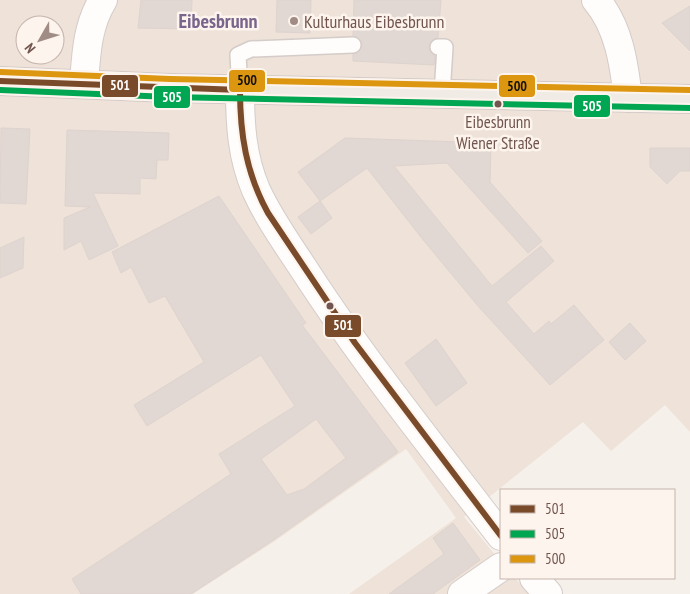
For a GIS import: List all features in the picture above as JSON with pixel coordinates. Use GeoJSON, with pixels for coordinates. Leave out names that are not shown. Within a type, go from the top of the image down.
{"type":"FeatureCollection","features":[{"type":"Feature","properties":{"kind":"main road"},"geometry":{"type":"LineString","coordinates":[[0,81],[84,84],[239,77],[442,94],[690,99]]}},
{"type":"Feature","properties":{"kind":"street"},"geometry":{"type":"LineString","coordinates":[[84,84],[86,51],[91,27],[103,0]]}},
{"type":"Feature","properties":{"kind":"street"},"geometry":{"type":"LineString","coordinates":[[596,0],[611,25],[619,46],[628,98]]}},
{"type":"Feature","properties":{"kind":"street"},"geometry":{"type":"LineString","coordinates":[[239,77],[240,138],[256,189],[268,214],[329,308],[397,401],[500,535]]}},
{"type":"Feature","properties":{"kind":"street"},"geometry":{"type":"LineString","coordinates":[[462,594],[500,568]]}},
{"type":"Feature","properties":{"kind":"street"},"geometry":{"type":"LineString","coordinates":[[535,579],[548,594]]}},
{"type":"Feature","properties":{"kind":"lane"},"geometry":{"type":"LineString","coordinates":[[239,77],[238,55],[251,49],[353,45]]}},
{"type":"Feature","properties":{"kind":"lane"},"geometry":{"type":"LineString","coordinates":[[438,47],[445,47],[442,94]]}},
{"type":"Feature","properties":{"kind":"shaded area"},"geometry":{"type":"Polygon","coordinates":[[[0,0],[690,0],[690,432],[665,405],[611,451],[583,422],[464,517],[500,561],[500,579],[516,579],[529,594],[349,594],[456,518],[406,449],[275,541],[193,594],[0,594],[0,0]]]}},
{"type":"Feature","properties":{"kind":"building"},"geometry":{"type":"Polygon","coordinates":[[[141,0],[192,0],[191,29],[138,28],[141,0]]]}},
{"type":"Feature","properties":{"kind":"building","name":"Kulturhaus Eibesbrunn"},"geometry":{"type":"Polygon","coordinates":[[[277,0],[311,0],[310,33],[276,32],[277,0]]]}},
{"type":"Feature","properties":{"kind":"building"},"geometry":{"type":"Polygon","coordinates":[[[354,0],[441,0],[438,38],[433,39],[429,47],[430,52],[435,56],[434,65],[353,61],[353,54],[358,53],[362,45],[361,40],[353,36],[354,0]]]}},
{"type":"Feature","properties":{"kind":"building"},"geometry":{"type":"Polygon","coordinates":[[[690,6],[690,51],[662,23],[690,6]]]}},
{"type":"Feature","properties":{"kind":"building"},"geometry":{"type":"Polygon","coordinates":[[[1,128],[30,129],[26,204],[0,203],[1,128]]]}},
{"type":"Feature","properties":{"kind":"building"},"geometry":{"type":"Polygon","coordinates":[[[67,130],[169,133],[168,160],[157,160],[156,179],[140,178],[140,194],[93,193],[118,246],[89,260],[81,241],[64,250],[64,218],[90,207],[65,206],[67,130]]]}},
{"type":"Feature","properties":{"kind":"building"},"geometry":{"type":"Polygon","coordinates":[[[345,138],[491,143],[490,182],[542,241],[528,253],[447,163],[394,166],[492,286],[541,246],[554,261],[506,302],[534,334],[549,321],[551,324],[574,305],[604,340],[550,385],[478,306],[367,168],[320,201],[298,172],[345,138]]]}},
{"type":"Feature","properties":{"kind":"building"},"geometry":{"type":"Polygon","coordinates":[[[650,148],[690,148],[690,171],[680,171],[667,184],[650,167],[650,148]]]}},
{"type":"Feature","properties":{"kind":"building"},"geometry":{"type":"Polygon","coordinates":[[[219,196],[306,323],[302,325],[398,452],[272,541],[191,594],[81,594],[72,579],[231,474],[219,454],[295,406],[261,355],[147,426],[134,405],[204,362],[165,296],[149,303],[131,267],[121,273],[112,252],[219,196]],[[316,419],[261,459],[287,495],[304,489],[346,458],[316,419]]]}},
{"type":"Feature","properties":{"kind":"building"},"geometry":{"type":"Polygon","coordinates":[[[320,201],[332,218],[311,234],[298,217],[320,201]]]}},
{"type":"Feature","properties":{"kind":"building"},"geometry":{"type":"Polygon","coordinates":[[[24,237],[23,268],[0,278],[0,248],[24,237]]]}},
{"type":"Feature","properties":{"kind":"building"},"geometry":{"type":"Polygon","coordinates":[[[630,323],[646,341],[625,360],[609,342],[630,323]]]}},
{"type":"Feature","properties":{"kind":"building"},"geometry":{"type":"Polygon","coordinates":[[[436,339],[467,383],[436,406],[405,363],[436,339]]]}},
{"type":"Feature","properties":{"kind":"building"},"geometry":{"type":"Polygon","coordinates":[[[453,523],[480,560],[433,594],[389,594],[444,554],[433,538],[453,523]]]}},
{"type":"Feature","properties":{"kind":"transit line","name":"500"},"geometry":{"type":"LineString","coordinates":[[0,72],[170,79],[690,90]]}},
{"type":"Feature","properties":{"kind":"transit line","name":"501"},"geometry":{"type":"LineString","coordinates":[[0,81],[240,90]]}},
{"type":"Feature","properties":{"kind":"transit line","name":"505"},"geometry":{"type":"LineString","coordinates":[[0,90],[170,97],[690,108]]}},
{"type":"Feature","properties":{"kind":"transit line","name":"501"},"geometry":{"type":"LineString","coordinates":[[240,90],[241,122],[249,168],[260,198],[268,213],[355,343],[500,535]]}},
{"type":"Feature","properties":{"kind":"place","name":"Kulturhaus Eibesbrunn"},"geometry":{"type":"Point","coordinates":[294,21]}},
{"type":"Feature","properties":{"kind":"place","name":"Eibesbrunn Wiener Straße"},"geometry":{"type":"Point","coordinates":[498,104]}},
{"type":"Feature","properties":{"kind":"district","name":"Eibesbrunn"},"geometry":{"type":"Point","coordinates":[218,21]}}]}
